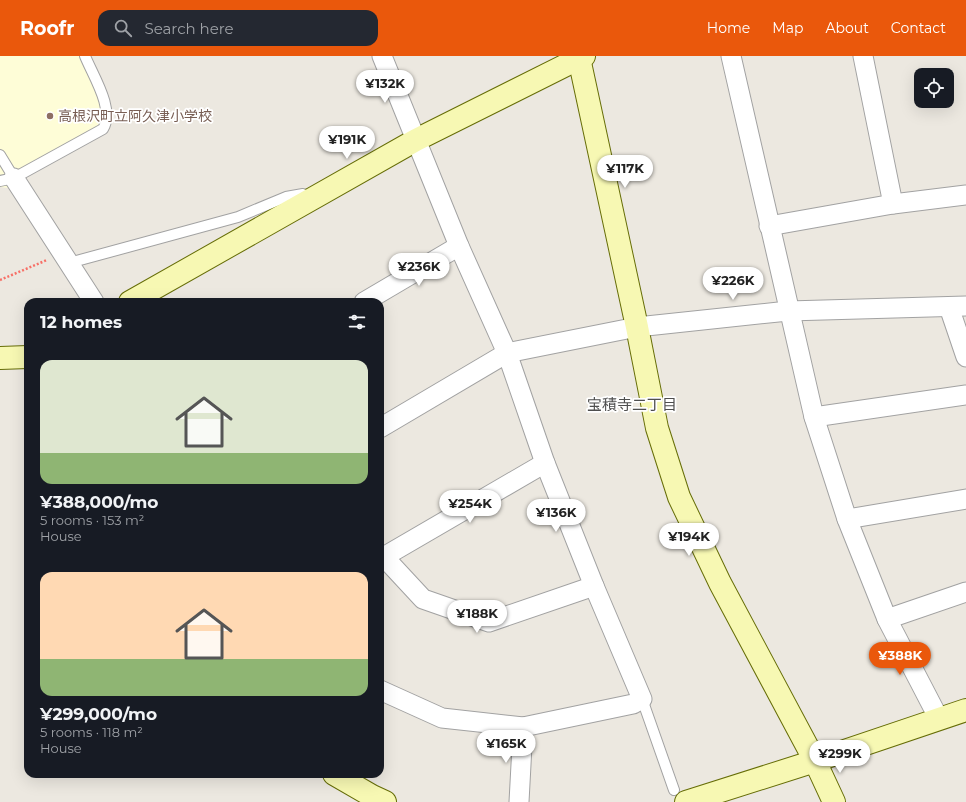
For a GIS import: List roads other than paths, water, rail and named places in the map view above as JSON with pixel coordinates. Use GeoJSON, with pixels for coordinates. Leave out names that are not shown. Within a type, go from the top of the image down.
{"type":"FeatureCollection","features":[{"type":"Feature","properties":{"kind":"street"},"geometry":{"type":"LineString","coordinates":[[382,56],[458,246],[507,352],[545,463],[594,586],[642,699],[633,704],[523,727],[442,718],[384,692]]}},
{"type":"Feature","properties":{"kind":"street"},"geometry":{"type":"LineString","coordinates":[[731,56],[788,311],[814,417],[847,519],[887,619],[939,719]]}},
{"type":"Feature","properties":{"kind":"street"},"geometry":{"type":"LineString","coordinates":[[863,56],[892,204]]}},
{"type":"Feature","properties":{"kind":"street"},"geometry":{"type":"LineString","coordinates":[[137,298],[416,140],[582,57],[657,428],[679,497],[720,583],[834,802]]}},
{"type":"Feature","properties":{"kind":"street"},"geometry":{"type":"LineString","coordinates":[[7,179],[66,258],[91,298]]}},
{"type":"Feature","properties":{"kind":"street"},"geometry":{"type":"LineString","coordinates":[[769,226],[892,204],[966,195]]}},
{"type":"Feature","properties":{"kind":"street"},"geometry":{"type":"LineString","coordinates":[[371,298],[458,246]]}},
{"type":"Feature","properties":{"kind":"street"},"geometry":{"type":"LineString","coordinates":[[384,426],[507,352],[637,327],[788,311],[957,306],[966,356]]}},
{"type":"Feature","properties":{"kind":"street"},"geometry":{"type":"LineString","coordinates":[[0,358],[24,356]]}},
{"type":"Feature","properties":{"kind":"street"},"geometry":{"type":"LineString","coordinates":[[814,417],[966,395]]}},
{"type":"Feature","properties":{"kind":"street"},"geometry":{"type":"LineString","coordinates":[[384,557],[545,463]]}},
{"type":"Feature","properties":{"kind":"street"},"geometry":{"type":"LineString","coordinates":[[847,519],[966,499]]}},
{"type":"Feature","properties":{"kind":"street"},"geometry":{"type":"LineString","coordinates":[[384,560],[423,598],[490,622],[594,586]]}},
{"type":"Feature","properties":{"kind":"street"},"geometry":{"type":"LineString","coordinates":[[887,619],[966,592]]}},
{"type":"Feature","properties":{"kind":"street"},"geometry":{"type":"LineString","coordinates":[[680,796],[814,761],[966,710]]}},
{"type":"Feature","properties":{"kind":"street"},"geometry":{"type":"LineString","coordinates":[[519,802],[523,727]]}},
{"type":"Feature","properties":{"kind":"street"},"geometry":{"type":"LineString","coordinates":[[341,778],[372,796],[386,802]]}},
{"type":"Feature","properties":{"kind":"lane"},"geometry":{"type":"LineString","coordinates":[[0,156],[7,179],[103,130],[107,123],[108,114],[105,103],[85,56]]}},
{"type":"Feature","properties":{"kind":"lane"},"geometry":{"type":"LineString","coordinates":[[66,258],[238,217],[286,197],[303,194],[314,198]]}},
{"type":"Feature","properties":{"kind":"lane"},"geometry":{"type":"LineString","coordinates":[[642,699],[680,796]]}},
{"type":"Feature","properties":{"kind":"place","name":"高根沢町立阿久津小学校"},"geometry":{"type":"Point","coordinates":[50,116]}},
{"type":"Feature","properties":{"kind":"district","name":"宝積寺二丁目"},"geometry":{"type":"Point","coordinates":[632,405]}}]}
